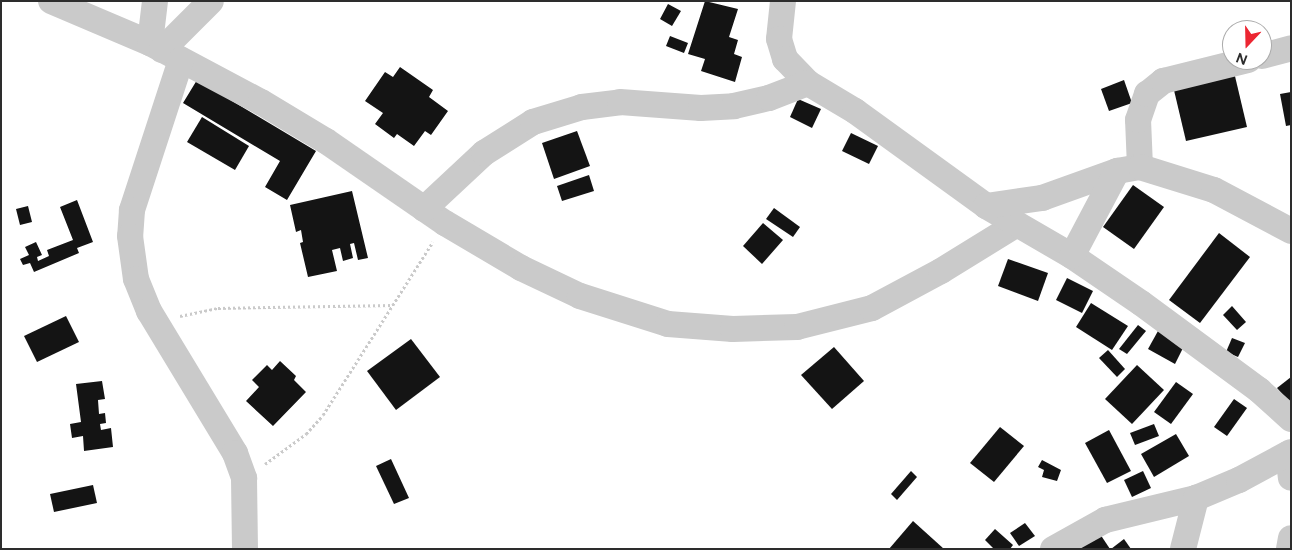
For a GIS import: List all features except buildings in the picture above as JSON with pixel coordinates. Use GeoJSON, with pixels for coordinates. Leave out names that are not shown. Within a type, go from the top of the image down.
{"type":"FeatureCollection","features":[{"type":"Feature","properties":{"kind":"street"},"geometry":{"type":"LineString","coordinates":[[51,1],[164,51],[261,102],[326,141],[435,216],[521,268],[617,310],[668,324],[733,329],[797,327],[872,308],[942,271],[1018,224]]}},
{"type":"Feature","properties":{"kind":"street"},"geometry":{"type":"LineString","coordinates":[[155,1],[164,51],[132,210],[130,236],[136,279],[156,323],[235,453],[244,478],[245,549]]}},
{"type":"Feature","properties":{"kind":"street"},"geometry":{"type":"LineString","coordinates":[[164,51],[211,1]]}},
{"type":"Feature","properties":{"kind":"street"},"geometry":{"type":"LineString","coordinates":[[783,1],[779,39],[785,58],[808,83],[854,111],[986,206],[1072,256],[1223,363],[1291,419]]}},
{"type":"Feature","properties":{"kind":"street"},"geometry":{"type":"LineString","coordinates":[[1272,53],[1291,48]]}},
{"type":"Feature","properties":{"kind":"street"},"geometry":{"type":"LineString","coordinates":[[1072,256],[1128,169],[1138,120],[1147,94],[1163,81],[1222,66]]}},
{"type":"Feature","properties":{"kind":"street"},"geometry":{"type":"LineString","coordinates":[[435,216],[484,153],[533,122],[582,107],[620,102],[701,108],[734,106],[769,98],[808,83]]}},
{"type":"Feature","properties":{"kind":"street"},"geometry":{"type":"LineString","coordinates":[[986,206],[1042,198],[1128,169],[1214,190],[1291,231]]}},
{"type":"Feature","properties":{"kind":"street"},"geometry":{"type":"LineString","coordinates":[[1053,549],[1105,520],[1196,498],[1290,461]]}},
{"type":"Feature","properties":{"kind":"street"},"geometry":{"type":"LineString","coordinates":[[1183,549],[1196,498]]}},
{"type":"Feature","properties":{"kind":"street"},"geometry":{"type":"LineString","coordinates":[[1290,549],[1291,538]]}},
{"type":"Feature","properties":{"kind":"path"},"geometry":{"type":"LineString","coordinates":[[244,478],[306,434],[323,415],[393,305],[435,216]]}},
{"type":"Feature","properties":{"kind":"path"},"geometry":{"type":"LineString","coordinates":[[156,323],[218,308],[393,305]]}}]}
